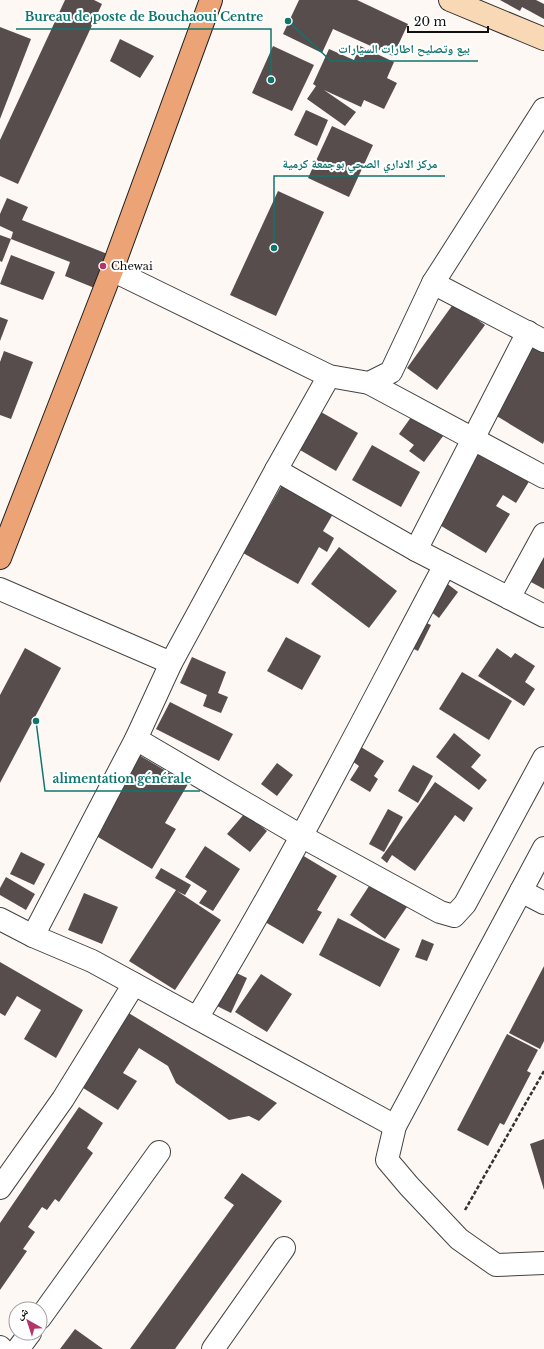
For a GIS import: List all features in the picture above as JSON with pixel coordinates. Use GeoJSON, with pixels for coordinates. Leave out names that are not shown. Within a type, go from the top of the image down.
{"type":"FeatureCollection","features":[{"type":"Feature","properties":{"kind":"main road"},"geometry":{"type":"LineString","coordinates":[[0,558],[112,270],[211,0]]}},
{"type":"Feature","properties":{"kind":"main road"},"geometry":{"type":"LineString","coordinates":[[450,0],[544,39]]}},
{"type":"Feature","properties":{"kind":"street"},"geometry":{"type":"LineString","coordinates":[[369,383],[391,372],[433,283],[544,109]]}},
{"type":"Feature","properties":{"kind":"street"},"geometry":{"type":"LineString","coordinates":[[112,270],[330,376],[369,383],[544,477]]}},
{"type":"Feature","properties":{"kind":"street"},"geometry":{"type":"LineString","coordinates":[[416,550],[473,440],[536,336],[433,283]]}},
{"type":"Feature","properties":{"kind":"street"},"geometry":{"type":"LineString","coordinates":[[33,936],[136,739],[171,663],[276,470],[330,376]]}},
{"type":"Feature","properties":{"kind":"street"},"geometry":{"type":"LineString","coordinates":[[276,470],[416,550],[544,616]]}},
{"type":"Feature","properties":{"kind":"street"},"geometry":{"type":"LineString","coordinates":[[509,598],[544,534]]}},
{"type":"Feature","properties":{"kind":"street"},"geometry":{"type":"LineString","coordinates":[[197,1018],[237,953],[445,565]]}},
{"type":"Feature","properties":{"kind":"street"},"geometry":{"type":"LineString","coordinates":[[0,589],[171,663]]}},
{"type":"Feature","properties":{"kind":"street"},"geometry":{"type":"LineString","coordinates":[[136,739],[301,836],[440,912],[454,916],[465,904],[544,758]]}},
{"type":"Feature","properties":{"kind":"street"},"geometry":{"type":"LineString","coordinates":[[544,848],[396,1126],[388,1160],[409,1186],[452,1232],[496,1265],[544,1263]]}},
{"type":"Feature","properties":{"kind":"street"},"geometry":{"type":"LineString","coordinates":[[521,891],[544,903]]}},
{"type":"Feature","properties":{"kind":"street"},"geometry":{"type":"LineString","coordinates":[[0,919],[33,936],[92,961],[396,1126]]}},
{"type":"Feature","properties":{"kind":"street"},"geometry":{"type":"LineString","coordinates":[[0,1188],[64,1099],[134,984]]}},
{"type":"Feature","properties":{"kind":"street"},"geometry":{"type":"LineString","coordinates":[[48,1307],[159,1152]]}},
{"type":"Feature","properties":{"kind":"street"},"geometry":{"type":"LineString","coordinates":[[213,1349],[284,1248]]}},
{"type":"Feature","properties":{"kind":"path"},"geometry":{"type":"LineString","coordinates":[[452,1232],[544,1070]]}},
{"type":"Feature","properties":{"kind":"building"},"geometry":{"type":"Polygon","coordinates":[[[65,0],[94,0],[102,4],[18,184],[0,176],[0,140],[65,0]]]}},
{"type":"Feature","properties":{"kind":"building"},"geometry":{"type":"Polygon","coordinates":[[[299,0],[357,0],[408,24],[393,56],[333,29],[322,53],[283,34],[299,0]]]}},
{"type":"Feature","properties":{"kind":"building"},"geometry":{"type":"Polygon","coordinates":[[[500,0],[536,0],[544,4],[544,19],[522,7],[520,11],[500,0]]]}},
{"type":"Feature","properties":{"kind":"building"},"geometry":{"type":"Polygon","coordinates":[[[0,27],[31,39],[0,119],[0,27]]]}},
{"type":"Feature","properties":{"kind":"building"},"geometry":{"type":"Polygon","coordinates":[[[120,39],[154,56],[140,78],[110,61],[120,39]]]}},
{"type":"Feature","properties":{"kind":"building"},"geometry":{"type":"Polygon","coordinates":[[[273,46],[314,65],[292,111],[252,93],[273,46]]]}},
{"type":"Feature","properties":{"kind":"building"},"geometry":{"type":"Polygon","coordinates":[[[360,46],[394,62],[387,78],[397,83],[384,109],[364,100],[361,107],[324,90],[356,112],[345,126],[307,99],[316,86],[313,84],[329,49],[354,60],[360,46]]]}},
{"type":"Feature","properties":{"kind":"building"},"geometry":{"type":"Polygon","coordinates":[[[306,110],[328,120],[317,146],[294,135],[306,110]]]}},
{"type":"Feature","properties":{"kind":"building"},"geometry":{"type":"Polygon","coordinates":[[[332,126],[373,145],[349,197],[308,178],[332,126]]]}},
{"type":"Feature","properties":{"kind":"building"},"geometry":{"type":"Polygon","coordinates":[[[278,191],[324,212],[276,316],[230,295],[278,191]]]}},
{"type":"Feature","properties":{"kind":"building"},"geometry":{"type":"Polygon","coordinates":[[[7,198],[28,207],[22,220],[110,255],[97,289],[65,276],[70,262],[11,239],[13,232],[0,226],[0,214],[7,198]]]}},
{"type":"Feature","properties":{"kind":"building"},"geometry":{"type":"Polygon","coordinates":[[[0,235],[11,239],[2,262],[0,261],[0,235]]]}},
{"type":"Feature","properties":{"kind":"building"},"geometry":{"type":"Polygon","coordinates":[[[11,255],[55,272],[43,300],[0,284],[11,255]]]}},
{"type":"Feature","properties":{"kind":"building"},"geometry":{"type":"Polygon","coordinates":[[[454,303],[485,325],[437,390],[407,368],[454,303]]]}},
{"type":"Feature","properties":{"kind":"building"},"geometry":{"type":"Polygon","coordinates":[[[0,317],[8,320],[0,341],[0,317]]]}},
{"type":"Feature","properties":{"kind":"building"},"geometry":{"type":"Polygon","coordinates":[[[521,337],[544,351],[543,444],[480,406],[521,337]]]}},
{"type":"Feature","properties":{"kind":"building"},"geometry":{"type":"Polygon","coordinates":[[[4,351],[33,362],[11,419],[0,415],[0,362],[4,351]]]}},
{"type":"Feature","properties":{"kind":"building"},"geometry":{"type":"Polygon","coordinates":[[[419,406],[449,428],[424,462],[409,451],[414,445],[399,434],[419,406]]]}},
{"type":"Feature","properties":{"kind":"building"},"geometry":{"type":"Polygon","coordinates":[[[321,412],[358,433],[336,471],[300,450],[321,412]]]}},
{"type":"Feature","properties":{"kind":"building"},"geometry":{"type":"Polygon","coordinates":[[[472,432],[536,470],[516,503],[503,495],[496,506],[510,514],[486,553],[438,524],[464,482],[447,473],[472,432]]]}},
{"type":"Feature","properties":{"kind":"building"},"geometry":{"type":"Polygon","coordinates":[[[372,445],[420,472],[401,507],[352,480],[372,445]]]}},
{"type":"Feature","properties":{"kind":"building"},"geometry":{"type":"Polygon","coordinates":[[[282,485],[333,514],[323,531],[334,538],[327,552],[319,547],[298,584],[243,553],[282,485]]]}},
{"type":"Feature","properties":{"kind":"building"},"geometry":{"type":"Polygon","coordinates":[[[339,547],[397,591],[369,628],[311,584],[339,547]]]}},
{"type":"Feature","properties":{"kind":"building"},"geometry":{"type":"Polygon","coordinates":[[[544,554],[544,589],[529,581],[544,554]]]}},
{"type":"Feature","properties":{"kind":"building"},"geometry":{"type":"Polygon","coordinates":[[[445,582],[458,592],[439,618],[425,607],[445,582]]]}},
{"type":"Feature","properties":{"kind":"building"},"geometry":{"type":"Polygon","coordinates":[[[409,615],[431,625],[418,651],[397,641],[409,615]]]}},
{"type":"Feature","properties":{"kind":"building"},"geometry":{"type":"Polygon","coordinates":[[[286,637],[321,656],[302,690],[267,671],[286,637]]]}},
{"type":"Feature","properties":{"kind":"building"},"geometry":{"type":"Polygon","coordinates":[[[25,648],[61,668],[0,783],[0,695],[25,648]]]}},
{"type":"Feature","properties":{"kind":"building"},"geometry":{"type":"Polygon","coordinates":[[[497,648],[511,658],[515,653],[535,666],[525,682],[535,689],[524,706],[478,676],[497,648]]]}},
{"type":"Feature","properties":{"kind":"building"},"geometry":{"type":"Polygon","coordinates":[[[192,657],[226,672],[218,693],[228,697],[221,713],[203,706],[207,695],[180,683],[192,657]]]}},
{"type":"Feature","properties":{"kind":"building"},"geometry":{"type":"Polygon","coordinates":[[[462,672],[512,701],[489,740],[439,709],[462,672]]]}},
{"type":"Feature","properties":{"kind":"building"},"geometry":{"type":"Polygon","coordinates":[[[170,702],[233,734],[219,761],[156,729],[170,702]]]}},
{"type":"Feature","properties":{"kind":"building"},"geometry":{"type":"Polygon","coordinates":[[[454,733],[481,755],[471,767],[487,780],[479,790],[436,757],[454,733]]]}},
{"type":"Feature","properties":{"kind":"building"},"geometry":{"type":"Polygon","coordinates":[[[361,747],[384,761],[374,776],[378,779],[370,792],[350,780],[359,766],[352,761],[361,747]]]}},
{"type":"Feature","properties":{"kind":"building"},"geometry":{"type":"Polygon","coordinates":[[[139,755],[188,784],[165,823],[176,829],[152,869],[93,834],[139,755]]]}},
{"type":"Feature","properties":{"kind":"building"},"geometry":{"type":"Polygon","coordinates":[[[277,763],[293,775],[277,796],[261,784],[277,763]]]}},
{"type":"Feature","properties":{"kind":"building"},"geometry":{"type":"Polygon","coordinates":[[[413,765],[433,776],[418,803],[398,791],[413,765]]]}},
{"type":"Feature","properties":{"kind":"building"},"geometry":{"type":"Polygon","coordinates":[[[435,782],[473,808],[464,822],[455,815],[415,871],[392,855],[387,863],[381,858],[435,782]]]}},
{"type":"Feature","properties":{"kind":"building"},"geometry":{"type":"Polygon","coordinates":[[[388,809],[403,817],[384,852],[369,844],[388,809]]]}},
{"type":"Feature","properties":{"kind":"building"},"geometry":{"type":"Polygon","coordinates":[[[245,813],[267,831],[250,852],[227,834],[245,813]]]}},
{"type":"Feature","properties":{"kind":"building"},"geometry":{"type":"Polygon","coordinates":[[[205,846],[240,869],[213,911],[199,903],[207,891],[185,877],[205,846]]]}},
{"type":"Feature","properties":{"kind":"building"},"geometry":{"type":"Polygon","coordinates":[[[287,846],[337,876],[317,910],[322,912],[303,944],[265,922],[287,846]]]}},
{"type":"Feature","properties":{"kind":"building"},"geometry":{"type":"Polygon","coordinates":[[[21,852],[45,864],[34,885],[10,874],[21,852]]]}},
{"type":"Feature","properties":{"kind":"building"},"geometry":{"type":"Polygon","coordinates":[[[161,868],[191,885],[185,895],[177,891],[221,920],[175,990],[129,961],[176,890],[155,878],[161,868]]]}},
{"type":"Feature","properties":{"kind":"building"},"geometry":{"type":"Polygon","coordinates":[[[6,877],[35,894],[26,910],[0,895],[0,888],[6,877]]]}},
{"type":"Feature","properties":{"kind":"building"},"geometry":{"type":"Polygon","coordinates":[[[373,880],[409,904],[385,939],[350,915],[373,880]]]}},
{"type":"Feature","properties":{"kind":"building"},"geometry":{"type":"Polygon","coordinates":[[[84,893],[118,907],[102,944],[68,930],[84,893]]]}},
{"type":"Feature","properties":{"kind":"building"},"geometry":{"type":"Polygon","coordinates":[[[338,918],[400,949],[380,987],[319,955],[338,918]]]}},
{"type":"Feature","properties":{"kind":"building"},"geometry":{"type":"Polygon","coordinates":[[[422,939],[434,944],[427,961],[415,957],[422,939]]]}},
{"type":"Feature","properties":{"kind":"building"},"geometry":{"type":"Polygon","coordinates":[[[0,962],[83,1010],[56,1058],[24,1039],[41,1010],[17,996],[5,1016],[0,1013],[0,962]]]}},
{"type":"Feature","properties":{"kind":"building"},"geometry":{"type":"Polygon","coordinates":[[[544,966],[544,1041],[540,1049],[509,1033],[544,966]]]}},
{"type":"Feature","properties":{"kind":"building"},"geometry":{"type":"Polygon","coordinates":[[[226,968],[247,978],[231,1013],[209,1002],[226,968]]]}},
{"type":"Feature","properties":{"kind":"building"},"geometry":{"type":"Polygon","coordinates":[[[261,974],[292,994],[267,1032],[235,1012],[261,974]]]}},
{"type":"Feature","properties":{"kind":"building"},"geometry":{"type":"Polygon","coordinates":[[[127,1012],[277,1103],[259,1121],[249,1116],[229,1120],[176,1083],[168,1066],[139,1048],[123,1073],[137,1081],[118,1110],[80,1086],[127,1012]]]}},
{"type":"Feature","properties":{"kind":"building"},"geometry":{"type":"Polygon","coordinates":[[[507,1034],[538,1050],[527,1071],[531,1073],[504,1125],[500,1123],[488,1146],[457,1130],[507,1034]]]}},
{"type":"Feature","properties":{"kind":"building"},"geometry":{"type":"Polygon","coordinates":[[[79,1107],[103,1123],[87,1148],[93,1153],[59,1202],[55,1199],[47,1210],[42,1207],[28,1227],[35,1232],[23,1249],[27,1251],[0,1290],[0,1223],[79,1107]]]}},
{"type":"Feature","properties":{"kind":"building"},"geometry":{"type":"Polygon","coordinates":[[[544,1139],[544,1190],[530,1144],[544,1139]]]}},
{"type":"Feature","properties":{"kind":"building"},"geometry":{"type":"Polygon","coordinates":[[[242,1173],[282,1201],[175,1349],[130,1349],[234,1205],[224,1198],[242,1173]]]}},
{"type":"Feature","properties":{"kind":"building"},"geometry":{"type":"Polygon","coordinates":[[[75,1329],[103,1349],[60,1349],[75,1329]]]}},
{"type":"Feature","properties":{"kind":"place","name":"بيع وتصليح اطارات السيارات"},"geometry":{"type":"Point","coordinates":[288,21]}},
{"type":"Feature","properties":{"kind":"place","name":"Bureau de poste de Bouchaoui Centre"},"geometry":{"type":"Point","coordinates":[271,80]}},
{"type":"Feature","properties":{"kind":"place","name":"مركز الاداري الصحي بوجمعة كرمية"},"geometry":{"type":"Point","coordinates":[274,248]}},
{"type":"Feature","properties":{"kind":"place","name":"Chewai"},"geometry":{"type":"Point","coordinates":[103,266]}},
{"type":"Feature","properties":{"kind":"place","name":"alimentation générale"},"geometry":{"type":"Point","coordinates":[36,721]}}]}
